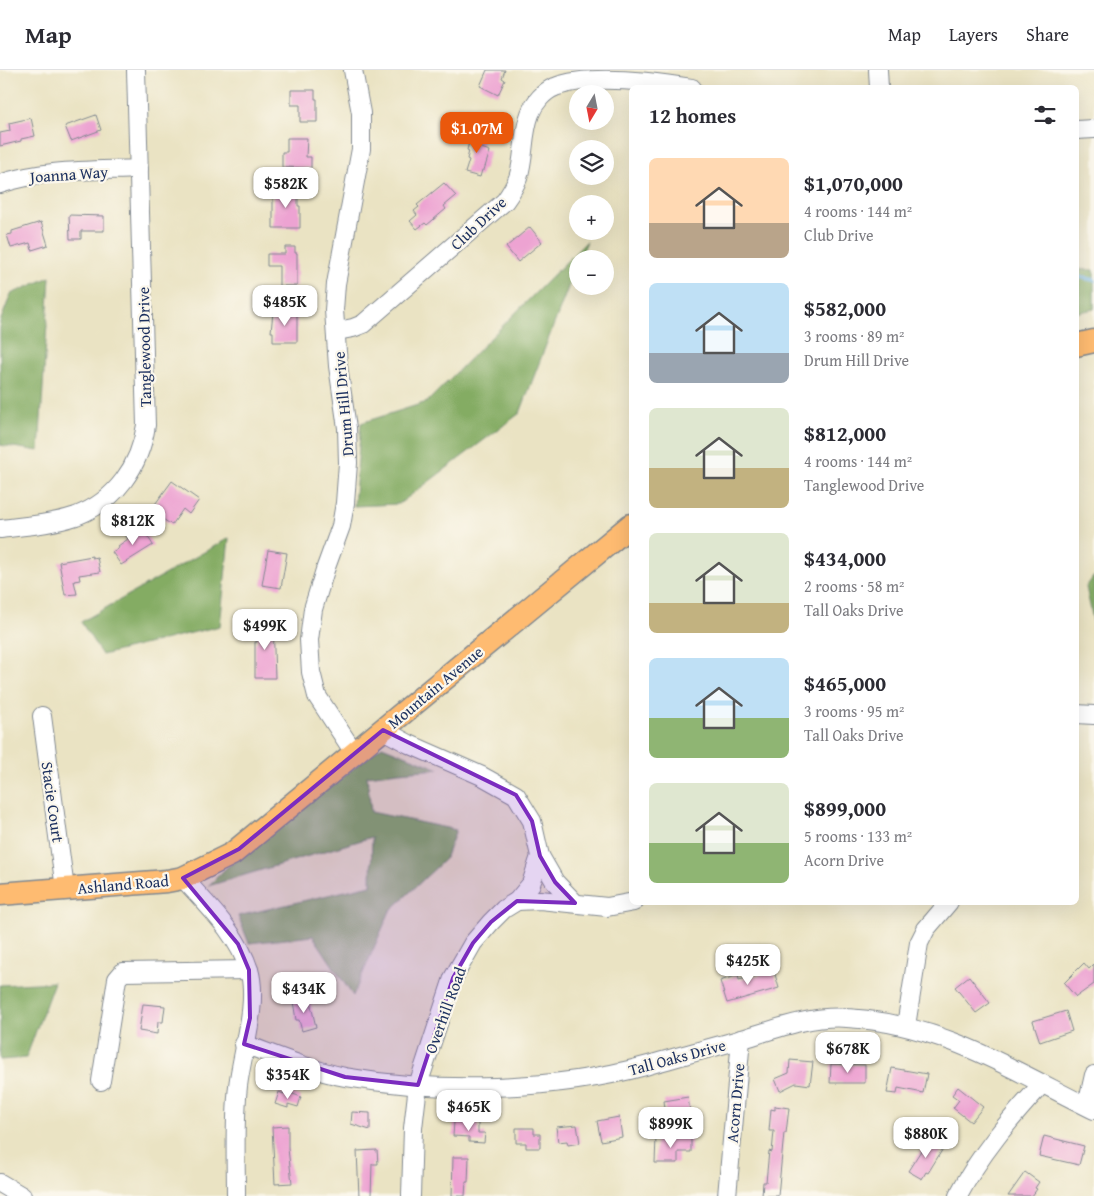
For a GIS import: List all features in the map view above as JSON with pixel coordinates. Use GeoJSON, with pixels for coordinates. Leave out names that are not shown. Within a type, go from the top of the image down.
{"type":"FeatureCollection","features":[{"type":"Feature","properties":{"kind":"main road"},"geometry":{"type":"LineString","coordinates":[[1079,344],[1094,341]]}},
{"type":"Feature","properties":{"kind":"main road","name":"Mountain Avenue"},"geometry":{"type":"LineString","coordinates":[[239,848],[629,527]]}},
{"type":"Feature","properties":{"kind":"main road","name":"Ashland Road"},"geometry":{"type":"LineString","coordinates":[[0,894],[167,881],[183,878],[239,848]]}},
{"type":"Feature","properties":{"kind":"street","name":"Tanglewood Drive"},"geometry":{"type":"LineString","coordinates":[[0,529],[61,520],[86,512],[105,500],[117,489],[128,476],[138,457],[146,425],[136,70]]}},
{"type":"Feature","properties":{"kind":"street","name":"Drum Hill Drive"},"geometry":{"type":"LineString","coordinates":[[353,70],[361,113],[362,140],[336,284],[334,310],[338,366],[347,428],[346,503],[341,526],[313,609],[309,640],[311,672],[317,696],[355,754]]}},
{"type":"Feature","properties":{"kind":"street"},"geometry":{"type":"LineString","coordinates":[[878,70],[878,85]]}},
{"type":"Feature","properties":{"kind":"street","name":"Club Drive"},"geometry":{"type":"LineString","coordinates":[[337,331],[363,324],[505,201],[518,177],[530,112],[544,94],[555,87],[588,81],[612,80],[647,85]]}},
{"type":"Feature","properties":{"kind":"street"},"geometry":{"type":"LineString","coordinates":[[1079,130],[1094,129]]}},
{"type":"Feature","properties":{"kind":"street","name":"Joanna Way"},"geometry":{"type":"LineString","coordinates":[[0,184],[22,177],[48,174],[139,169]]}},
{"type":"Feature","properties":{"kind":"street"},"geometry":{"type":"LineString","coordinates":[[1079,714],[1094,714]]}},
{"type":"Feature","properties":{"kind":"street","name":"Stacie Court"},"geometry":{"type":"LineString","coordinates":[[42,716],[65,889]]}},
{"type":"Feature","properties":{"kind":"street"},"geometry":{"type":"LineString","coordinates":[[383,730],[482,776],[516,795],[532,821],[540,856],[555,882],[575,903]]}},
{"type":"Feature","properties":{"kind":"street","name":"Overhill Road"},"geometry":{"type":"LineString","coordinates":[[411,1196],[413,1128],[418,1085],[453,978],[473,943],[504,909],[517,901],[531,884],[540,856]]}},
{"type":"Feature","properties":{"kind":"street"},"geometry":{"type":"LineString","coordinates":[[183,878],[222,922],[238,944],[249,970],[252,992],[250,1018],[238,1087],[236,1196]]}},
{"type":"Feature","properties":{"kind":"street"},"geometry":{"type":"LineString","coordinates":[[517,901],[540,900],[607,907],[629,903]]}},
{"type":"Feature","properties":{"kind":"street"},"geometry":{"type":"LineString","coordinates":[[906,1026],[919,943],[926,929],[946,905]]}},
{"type":"Feature","properties":{"kind":"street"},"geometry":{"type":"LineString","coordinates":[[101,1081],[120,974],[123,972],[249,970]]}},
{"type":"Feature","properties":{"kind":"street","name":"Tall Oaks Drive"},"geometry":{"type":"LineString","coordinates":[[244,1044],[312,1069],[345,1076],[418,1085],[506,1087],[577,1080],[636,1069],[768,1031],[823,1018],[846,1018],[906,1026],[977,1050],[1090,1108]]}},
{"type":"Feature","properties":{"kind":"street","name":"Acorn Drive"},"geometry":{"type":"LineString","coordinates":[[727,1196],[741,1040]]}},
{"type":"Feature","properties":{"kind":"street"},"geometry":{"type":"LineString","coordinates":[[1090,1108],[1094,1075]]}},
{"type":"Feature","properties":{"kind":"street"},"geometry":{"type":"LineString","coordinates":[[958,1196],[990,1145],[1042,1084]]}},
{"type":"Feature","properties":{"kind":"street"},"geometry":{"type":"LineString","coordinates":[[0,1183],[22,1196]]}},
{"type":"Feature","properties":{"kind":"highlighted area"},"geometry":{"type":"Polygon","coordinates":[[[383,730],[516,795],[532,821],[540,856],[555,882],[575,903],[517,901],[491,922],[473,943],[453,978],[418,1085],[345,1077],[244,1044],[250,1018],[249,970],[238,944],[183,878],[239,849],[383,730]]]}},
{"type":"Feature","properties":{"kind":"green space"},"geometry":{"type":"Polygon","coordinates":[[[587,241],[584,250],[578,250],[587,241]]]}},
{"type":"Feature","properties":{"kind":"green space"},"geometry":{"type":"Polygon","coordinates":[[[569,259],[569,285],[520,413],[399,504],[354,506],[361,423],[427,402],[569,259]]]}},
{"type":"Feature","properties":{"kind":"green space"},"geometry":{"type":"Polygon","coordinates":[[[1079,269],[1094,270],[1094,309],[1079,312],[1079,269]]]}},
{"type":"Feature","properties":{"kind":"green space"},"geometry":{"type":"Polygon","coordinates":[[[50,277],[39,451],[0,445],[0,322],[11,294],[50,277]]]}},
{"type":"Feature","properties":{"kind":"green space"},"geometry":{"type":"Polygon","coordinates":[[[229,538],[220,626],[102,655],[81,622],[229,538]]]}},
{"type":"Feature","properties":{"kind":"green space"},"geometry":{"type":"Polygon","coordinates":[[[1094,576],[1094,625],[1086,587],[1094,576]]]}},
{"type":"Feature","properties":{"kind":"green space"},"geometry":{"type":"Polygon","coordinates":[[[382,746],[439,769],[367,776],[371,812],[456,830],[445,859],[390,911],[353,996],[313,936],[249,943],[238,916],[371,885],[372,837],[208,886],[226,868],[382,746]]]}},
{"type":"Feature","properties":{"kind":"green space"},"geometry":{"type":"Polygon","coordinates":[[[54,982],[26,1058],[0,1060],[0,985],[54,982]]]}},
{"type":"Feature","properties":{"kind":"building"},"geometry":{"type":"Polygon","coordinates":[[[487,70],[505,70],[502,78],[505,80],[498,95],[480,86],[487,70]]]}},
{"type":"Feature","properties":{"kind":"building"},"geometry":{"type":"Polygon","coordinates":[[[291,90],[315,90],[317,122],[300,122],[300,105],[291,105],[291,90]]]}},
{"type":"Feature","properties":{"kind":"building"},"geometry":{"type":"Polygon","coordinates":[[[96,115],[101,130],[71,141],[65,126],[96,115]]]}},
{"type":"Feature","properties":{"kind":"building"},"geometry":{"type":"Polygon","coordinates":[[[31,118],[35,136],[0,146],[0,133],[10,131],[9,123],[31,118]]]}},
{"type":"Feature","properties":{"kind":"building"},"geometry":{"type":"Polygon","coordinates":[[[472,130],[485,133],[481,148],[490,151],[480,177],[465,173],[469,160],[467,159],[469,151],[467,150],[472,130]]]}},
{"type":"Feature","properties":{"kind":"building"},"geometry":{"type":"Polygon","coordinates":[[[287,138],[307,138],[306,157],[311,157],[311,168],[282,167],[282,152],[287,152],[287,138]]]}},
{"type":"Feature","properties":{"kind":"building"},"geometry":{"type":"Polygon","coordinates":[[[444,183],[456,196],[444,206],[446,209],[427,225],[425,223],[417,229],[410,221],[417,215],[414,211],[419,207],[417,205],[444,183]]]}},
{"type":"Feature","properties":{"kind":"building"},"geometry":{"type":"Polygon","coordinates":[[[273,190],[298,190],[300,228],[273,228],[273,190]]]}},
{"type":"Feature","properties":{"kind":"building"},"geometry":{"type":"Polygon","coordinates":[[[69,215],[104,216],[104,231],[81,231],[81,239],[70,239],[69,215]]]}},
{"type":"Feature","properties":{"kind":"building"},"geometry":{"type":"Polygon","coordinates":[[[41,222],[48,245],[32,250],[30,243],[11,248],[7,235],[12,234],[12,231],[41,222]]]}},
{"type":"Feature","properties":{"kind":"building"},"geometry":{"type":"Polygon","coordinates":[[[530,227],[542,242],[518,262],[506,247],[530,227]]]}},
{"type":"Feature","properties":{"kind":"building"},"geometry":{"type":"Polygon","coordinates":[[[285,247],[295,247],[295,253],[297,253],[297,286],[279,286],[279,266],[267,266],[267,254],[285,254],[285,247]]]}},
{"type":"Feature","properties":{"kind":"building"},"geometry":{"type":"Polygon","coordinates":[[[273,312],[297,312],[297,342],[273,342],[273,332],[271,332],[273,312]]]}},
{"type":"Feature","properties":{"kind":"building"},"geometry":{"type":"Polygon","coordinates":[[[172,481],[199,500],[189,514],[183,509],[172,525],[150,511],[172,481]]]}},
{"type":"Feature","properties":{"kind":"building"},"geometry":{"type":"Polygon","coordinates":[[[141,526],[153,545],[121,565],[112,552],[128,539],[126,536],[141,526]]]}},
{"type":"Feature","properties":{"kind":"building"},"geometry":{"type":"Polygon","coordinates":[[[268,550],[287,553],[281,588],[262,585],[268,550]]]}},
{"type":"Feature","properties":{"kind":"building"},"geometry":{"type":"Polygon","coordinates":[[[92,556],[92,558],[97,557],[100,572],[79,575],[80,580],[74,581],[77,594],[65,595],[59,562],[92,556]]]}},
{"type":"Feature","properties":{"kind":"building"},"geometry":{"type":"Polygon","coordinates":[[[273,621],[275,678],[255,678],[257,622],[273,621]]]}},
{"type":"Feature","properties":{"kind":"building"},"geometry":{"type":"Polygon","coordinates":[[[1084,963],[1089,969],[1094,964],[1094,984],[1076,997],[1064,983],[1084,963]]]}},
{"type":"Feature","properties":{"kind":"building"},"geometry":{"type":"Polygon","coordinates":[[[774,971],[779,988],[727,1003],[720,981],[738,975],[739,980],[774,971]]]}},
{"type":"Feature","properties":{"kind":"building"},"geometry":{"type":"Polygon","coordinates":[[[969,976],[990,1003],[976,1013],[955,987],[969,976]]]}},
{"type":"Feature","properties":{"kind":"building"},"geometry":{"type":"Polygon","coordinates":[[[309,997],[316,1027],[302,1031],[299,1020],[296,1020],[293,1001],[309,997]]]}},
{"type":"Feature","properties":{"kind":"building"},"geometry":{"type":"Polygon","coordinates":[[[143,1004],[165,1006],[163,1022],[158,1022],[157,1034],[139,1031],[143,1004]]]}},
{"type":"Feature","properties":{"kind":"building"},"geometry":{"type":"Polygon","coordinates":[[[1066,1011],[1072,1031],[1040,1042],[1033,1021],[1066,1011]]]}},
{"type":"Feature","properties":{"kind":"building"},"geometry":{"type":"Polygon","coordinates":[[[790,1060],[813,1062],[810,1085],[796,1083],[780,1091],[775,1079],[789,1073],[790,1060]]]}},
{"type":"Feature","properties":{"kind":"building"},"geometry":{"type":"Polygon","coordinates":[[[831,1064],[865,1065],[865,1083],[830,1083],[831,1064]]]}},
{"type":"Feature","properties":{"kind":"building"},"geometry":{"type":"Polygon","coordinates":[[[892,1068],[927,1074],[923,1093],[898,1088],[897,1094],[887,1093],[892,1068]]]}},
{"type":"Feature","properties":{"kind":"building"},"geometry":{"type":"Polygon","coordinates":[[[958,1087],[983,1107],[971,1122],[953,1108],[959,1100],[952,1095],[958,1087]]]}},
{"type":"Feature","properties":{"kind":"building"},"geometry":{"type":"Polygon","coordinates":[[[285,1091],[301,1097],[298,1107],[288,1104],[288,1108],[275,1104],[279,1092],[284,1094],[285,1091]]]}},
{"type":"Feature","properties":{"kind":"building"},"geometry":{"type":"Polygon","coordinates":[[[688,1097],[690,1112],[666,1116],[664,1101],[688,1097]]]}},
{"type":"Feature","properties":{"kind":"building"},"geometry":{"type":"Polygon","coordinates":[[[775,1106],[789,1108],[786,1133],[784,1133],[778,1196],[762,1196],[763,1182],[766,1182],[769,1151],[772,1152],[774,1131],[769,1131],[771,1109],[775,1110],[775,1106]]]}},
{"type":"Feature","properties":{"kind":"building"},"geometry":{"type":"Polygon","coordinates":[[[352,1112],[370,1113],[370,1130],[351,1124],[352,1112]]]}},
{"type":"Feature","properties":{"kind":"building"},"geometry":{"type":"Polygon","coordinates":[[[619,1117],[622,1137],[601,1141],[597,1121],[619,1117]]]}},
{"type":"Feature","properties":{"kind":"building"},"geometry":{"type":"Polygon","coordinates":[[[454,1122],[478,1123],[478,1133],[485,1133],[484,1143],[469,1142],[469,1137],[453,1136],[454,1122]]]}},
{"type":"Feature","properties":{"kind":"building"},"geometry":{"type":"Polygon","coordinates":[[[577,1125],[580,1143],[568,1145],[567,1141],[558,1142],[556,1127],[577,1125]]]}},
{"type":"Feature","properties":{"kind":"building"},"geometry":{"type":"Polygon","coordinates":[[[288,1126],[288,1149],[292,1183],[275,1184],[272,1127],[288,1126]]]}},
{"type":"Feature","properties":{"kind":"building"},"geometry":{"type":"Polygon","coordinates":[[[516,1128],[534,1128],[534,1134],[540,1134],[540,1148],[526,1148],[526,1143],[516,1143],[516,1128]]]}},
{"type":"Feature","properties":{"kind":"building"},"geometry":{"type":"Polygon","coordinates":[[[1044,1136],[1084,1146],[1079,1165],[1039,1156],[1044,1136]]]}},
{"type":"Feature","properties":{"kind":"building"},"geometry":{"type":"Polygon","coordinates":[[[656,1137],[691,1137],[691,1152],[678,1152],[678,1163],[655,1163],[656,1137]]]}},
{"type":"Feature","properties":{"kind":"building"},"geometry":{"type":"Polygon","coordinates":[[[929,1138],[944,1147],[928,1173],[926,1172],[922,1179],[908,1171],[929,1138]]]}},
{"type":"Feature","properties":{"kind":"building"},"geometry":{"type":"Polygon","coordinates":[[[377,1150],[378,1164],[372,1164],[371,1196],[359,1196],[357,1151],[377,1150]]]}},
{"type":"Feature","properties":{"kind":"building"},"geometry":{"type":"Polygon","coordinates":[[[453,1157],[469,1157],[468,1182],[466,1182],[465,1196],[452,1196],[453,1157]]]}},
{"type":"Feature","properties":{"kind":"building"},"geometry":{"type":"Polygon","coordinates":[[[1025,1172],[1039,1182],[1035,1188],[1037,1189],[1032,1196],[1008,1196],[1025,1172]]]}},
{"type":"Feature","properties":{"kind":"waterway"},"geometry":{"type":"LineString","coordinates":[[1079,277],[1094,280]]}}]}
